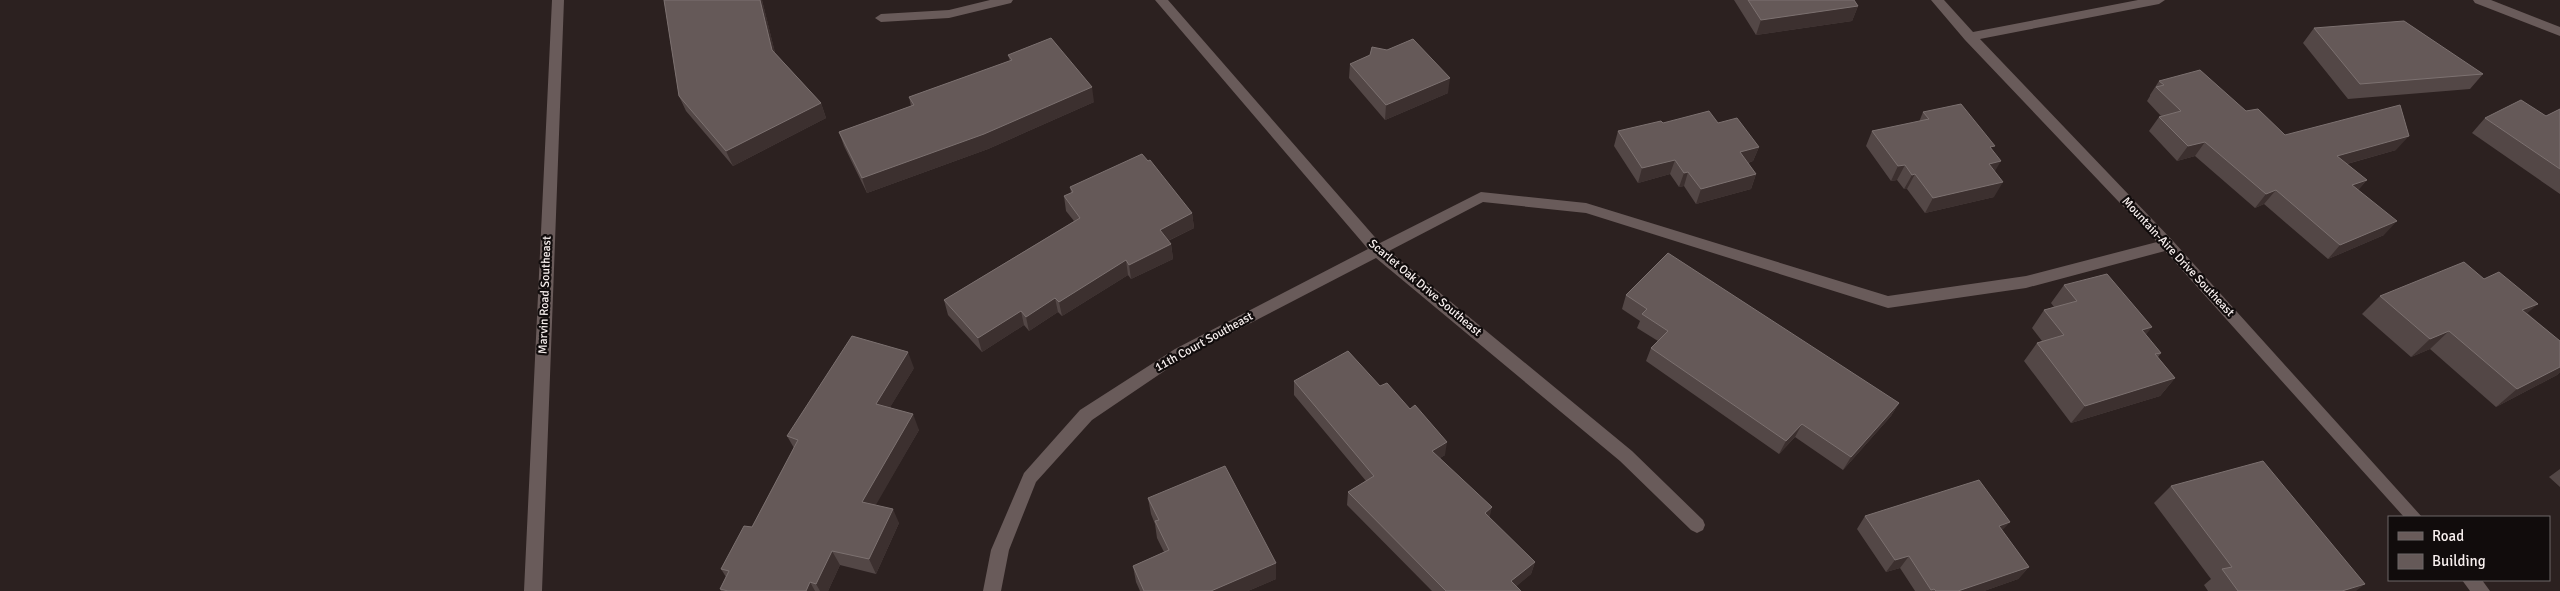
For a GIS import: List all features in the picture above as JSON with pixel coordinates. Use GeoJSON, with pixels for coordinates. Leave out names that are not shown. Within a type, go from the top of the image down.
{"type":"FeatureCollection","features":[{"type":"Feature","properties":{"kind":"street","name":"Marvin Road Southeast"},"geometry":{"type":"LineString","coordinates":[[533,591],[558,0]]}},
{"type":"Feature","properties":{"kind":"street"},"geometry":{"type":"LineString","coordinates":[[881,18],[950,14],[1007,0]]}},
{"type":"Feature","properties":{"kind":"street","name":"Scarlet Oak Drive Southeast"},"geometry":{"type":"LineString","coordinates":[[1161,0],[1377,250],[1626,456],[1697,525]]}},
{"type":"Feature","properties":{"kind":"street","name":"Mountain-Aire Drive Southeast"},"geometry":{"type":"LineString","coordinates":[[1937,0],[2168,245],[2413,516]]}},
{"type":"Feature","properties":{"kind":"street"},"geometry":{"type":"LineString","coordinates":[[1970,37],[2159,0]]}},
{"type":"Feature","properties":{"kind":"street"},"geometry":{"type":"LineString","coordinates":[[2479,0],[2560,32]]}},
{"type":"Feature","properties":{"kind":"street","name":"11th Court Southeast"},"geometry":{"type":"LineString","coordinates":[[992,591],[1000,550],[1030,478],[1086,415],[1180,353],[1481,197],[1586,208],[1888,302],[2026,282],[2168,245]]}},
{"type":"Feature","properties":{"kind":"street"},"geometry":{"type":"LineString","coordinates":[[2472,581],[2481,591]]}},
{"type":"Feature","properties":{"kind":"building"},"geometry":{"type":"Polygon","coordinates":[[[664,0],[760,0],[772,50],[821,103],[726,151],[679,96],[664,0]]]}},
{"type":"Feature","properties":{"kind":"building"},"geometry":{"type":"Polygon","coordinates":[[[1748,0],[1854,0],[1858,6],[1761,20],[1748,0]]]}},
{"type":"Feature","properties":{"kind":"building"},"geometry":{"type":"Polygon","coordinates":[[[2404,21],[2483,74],[2360,84],[2314,28],[2404,21]]]}},
{"type":"Feature","properties":{"kind":"building"},"geometry":{"type":"Polygon","coordinates":[[[1051,38],[1092,87],[984,134],[862,178],[839,132],[914,105],[909,97],[1012,60],[1008,55],[1051,38]]]}},
{"type":"Feature","properties":{"kind":"building"},"geometry":{"type":"Polygon","coordinates":[[[1413,39],[1450,78],[1386,105],[1350,64],[1370,55],[1372,47],[1387,50],[1413,39]]]}},
{"type":"Feature","properties":{"kind":"building"},"geometry":{"type":"Polygon","coordinates":[[[2200,70],[2246,111],[2258,109],[2285,135],[2400,105],[2409,136],[2337,156],[2367,180],[2352,185],[2397,221],[2340,245],[2276,190],[2266,194],[2205,142],[2188,146],[2159,117],[2181,111],[2156,87],[2164,85],[2159,81],[2200,70]]]}},
{"type":"Feature","properties":{"kind":"building"},"geometry":{"type":"Polygon","coordinates":[[[2521,100],[2546,116],[2560,109],[2560,169],[2485,118],[2521,100]]]}},
{"type":"Feature","properties":{"kind":"building"},"geometry":{"type":"Polygon","coordinates":[[[1961,104],[1995,146],[1990,147],[2001,161],[1989,164],[2003,182],[1933,198],[1915,174],[1912,175],[1905,165],[1898,166],[1872,131],[1929,119],[1923,112],[1961,104]]]}},
{"type":"Feature","properties":{"kind":"building"},"geometry":{"type":"Polygon","coordinates":[[[1709,111],[1718,123],[1737,118],[1759,147],[1740,152],[1756,174],[1701,189],[1688,172],[1684,173],[1675,160],[1642,168],[1618,131],[1661,121],[1663,123],[1709,111]]]}},
{"type":"Feature","properties":{"kind":"building"},"geometry":{"type":"Polygon","coordinates":[[[1142,154],[1148,161],[1150,160],[1192,213],[1160,230],[1171,244],[1129,265],[1126,260],[1059,302],[1055,298],[1026,317],[1021,311],[978,338],[944,300],[1080,218],[1064,196],[1073,192],[1070,187],[1142,154]]]}},
{"type":"Feature","properties":{"kind":"building"},"geometry":{"type":"Polygon","coordinates":[[[1668,253],[1899,403],[1851,457],[1802,424],[1786,441],[1651,348],[1668,331],[1642,314],[1647,309],[1626,295],[1668,253]]]}},
{"type":"Feature","properties":{"kind":"building"},"geometry":{"type":"Polygon","coordinates":[[[2464,262],[2484,279],[2499,272],[2538,304],[2522,310],[2560,341],[2560,367],[2517,389],[2449,331],[2430,339],[2380,296],[2464,262]]]}},
{"type":"Feature","properties":{"kind":"building"},"geometry":{"type":"Polygon","coordinates":[[[2107,274],[2152,327],[2142,330],[2161,353],[2155,354],[2175,378],[2085,406],[2037,343],[2064,335],[2044,310],[2077,301],[2064,285],[2107,274]]]}},
{"type":"Feature","properties":{"kind":"building"},"geometry":{"type":"Polygon","coordinates":[[[852,336],[908,352],[876,404],[913,414],[862,502],[893,509],[869,559],[832,551],[816,584],[810,582],[806,591],[728,591],[720,589],[729,571],[721,569],[744,526],[752,527],[798,440],[787,436],[852,336]]]}},
{"type":"Feature","properties":{"kind":"building"},"geometry":{"type":"Polygon","coordinates":[[[1348,351],[1380,386],[1387,383],[1410,409],[1415,405],[1447,442],[1432,451],[1492,507],[1485,513],[1535,562],[1511,581],[1521,591],[1446,591],[1348,492],[1374,476],[1294,381],[1348,351]]]}},
{"type":"Feature","properties":{"kind":"building"},"geometry":{"type":"Polygon","coordinates":[[[2263,461],[2365,584],[2342,591],[2238,591],[2222,569],[2232,567],[2171,486],[2263,461]]]}},
{"type":"Feature","properties":{"kind":"building"},"geometry":{"type":"Polygon","coordinates":[[[1225,466],[1276,563],[1211,591],[1144,591],[1133,566],[1169,550],[1155,521],[1159,520],[1148,498],[1225,466]]]}},
{"type":"Feature","properties":{"kind":"building"},"geometry":{"type":"Polygon","coordinates":[[[1979,480],[2010,522],[1999,526],[2029,567],[1958,591],[1931,590],[1909,556],[1895,560],[1865,516],[1979,480]]]}}]}
